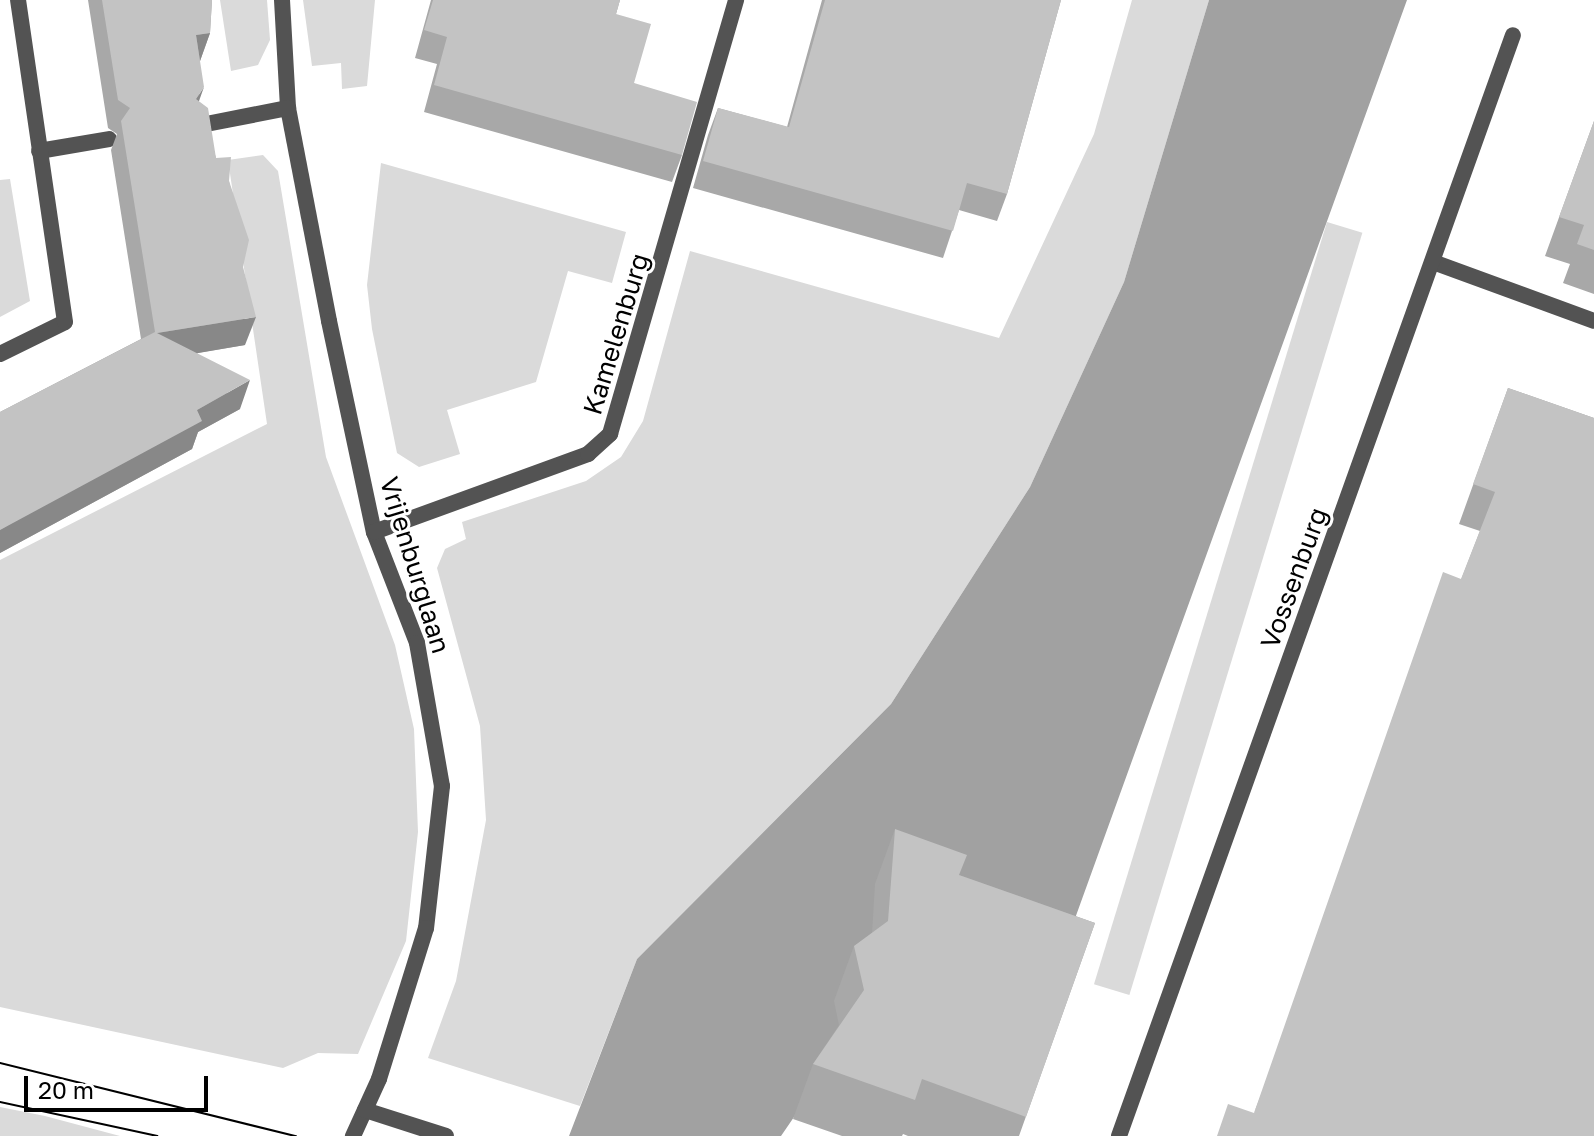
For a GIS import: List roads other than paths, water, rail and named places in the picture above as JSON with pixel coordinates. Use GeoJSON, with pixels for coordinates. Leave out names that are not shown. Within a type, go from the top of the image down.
{"type":"FeatureCollection","features":[{"type":"Feature","properties":{"kind":"street"},"geometry":{"type":"LineString","coordinates":[[0,354],[65,322],[18,0]]}},
{"type":"Feature","properties":{"kind":"street","name":"Vrijenburglaan"},"geometry":{"type":"LineString","coordinates":[[282,0],[288,108],[374,532],[417,643],[442,786],[426,928],[365,1110],[353,1136]]}},
{"type":"Feature","properties":{"kind":"street","name":"Kamelenburg"},"geometry":{"type":"LineString","coordinates":[[374,532],[588,454],[610,434],[736,0]]}},
{"type":"Feature","properties":{"kind":"street","name":"Vossenburg"},"geometry":{"type":"LineString","coordinates":[[1119,1136],[1513,35]]}},
{"type":"Feature","properties":{"kind":"street"},"geometry":{"type":"LineString","coordinates":[[196,126],[288,108]]}},
{"type":"Feature","properties":{"kind":"street"},"geometry":{"type":"LineString","coordinates":[[39,151],[109,139]]}},
{"type":"Feature","properties":{"kind":"street"},"geometry":{"type":"LineString","coordinates":[[1433,262],[1594,321]]}},
{"type":"Feature","properties":{"kind":"street"},"geometry":{"type":"LineString","coordinates":[[365,1110],[446,1136]]}},
{"type":"Feature","properties":{"kind":"tram line"},"geometry":{"type":"LineString","coordinates":[[0,1063],[296,1136]]}},
{"type":"Feature","properties":{"kind":"tram line"},"geometry":{"type":"LineString","coordinates":[[0,1102],[157,1136]]}}]}
